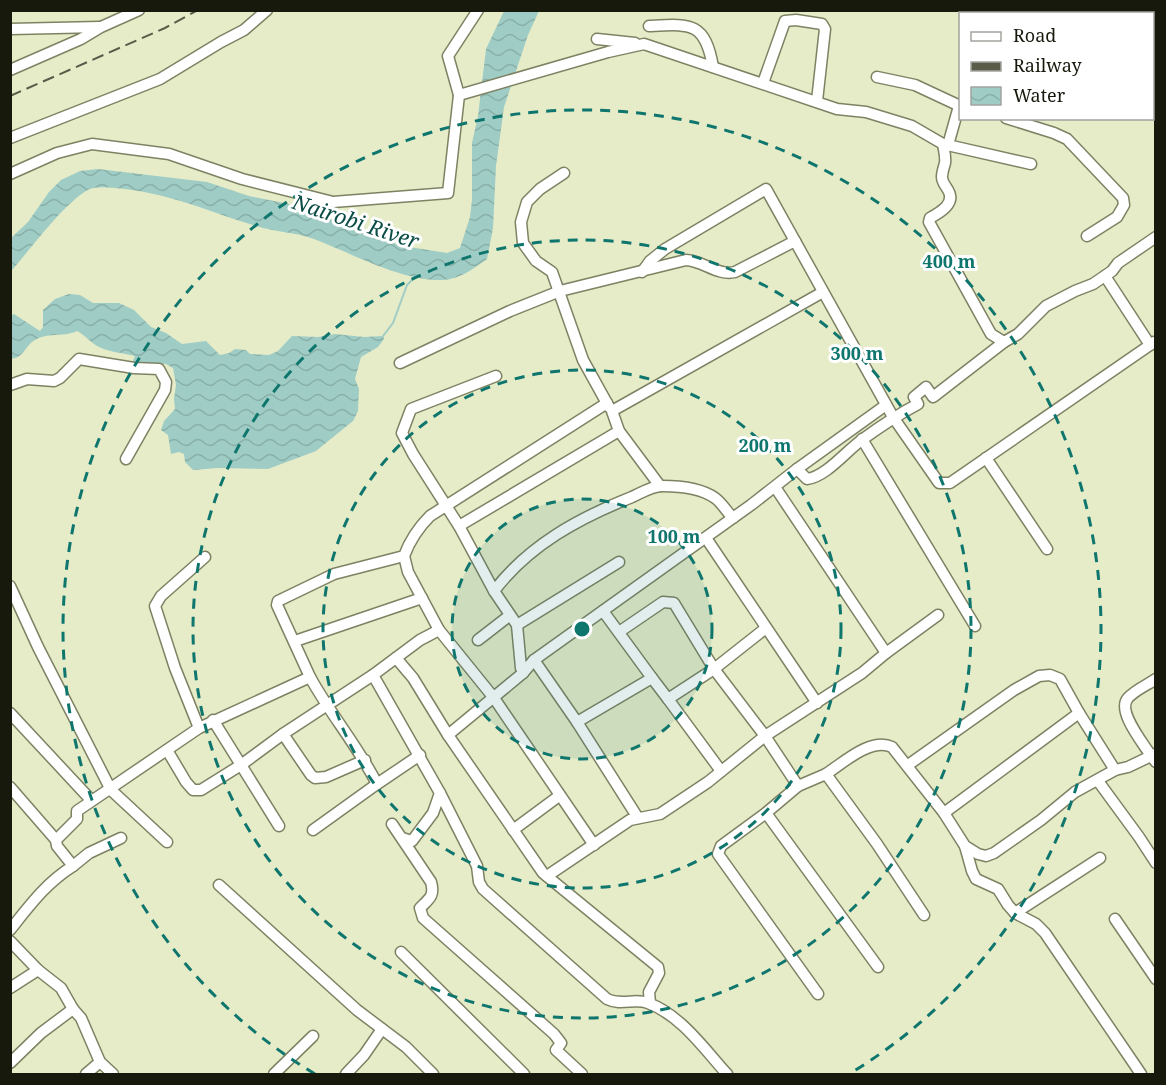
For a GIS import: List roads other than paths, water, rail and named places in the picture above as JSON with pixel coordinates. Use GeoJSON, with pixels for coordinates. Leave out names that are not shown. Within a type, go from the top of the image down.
{"type":"FeatureCollection","features":[{"type":"Feature","properties":{"kind":"street"},"geometry":{"type":"LineString","coordinates":[[10,70],[81,39],[139,10]]}},
{"type":"Feature","properties":{"kind":"street"},"geometry":{"type":"LineString","coordinates":[[10,138],[160,79],[243,30],[267,10]]}},
{"type":"Feature","properties":{"kind":"street"},"geometry":{"type":"LineString","coordinates":[[10,174],[57,153],[92,144],[169,154],[242,179],[333,202],[448,193],[459,95],[448,56],[478,10]]}},
{"type":"Feature","properties":{"kind":"street"},"geometry":{"type":"LineString","coordinates":[[763,83],[785,21],[796,20],[822,24],[825,30],[817,101]]}},
{"type":"Feature","properties":{"kind":"street"},"geometry":{"type":"LineString","coordinates":[[649,26],[677,25],[693,28],[703,34],[710,47],[713,67]]}},
{"type":"Feature","properties":{"kind":"street"},"geometry":{"type":"LineString","coordinates":[[10,29],[101,27]]}},
{"type":"Feature","properties":{"kind":"street"},"geometry":{"type":"LineString","coordinates":[[597,39],[644,44],[837,109],[866,112],[912,126],[945,145],[1031,164]]}},
{"type":"Feature","properties":{"kind":"street"},"geometry":{"type":"LineString","coordinates":[[459,95],[608,52],[644,44]]}},
{"type":"Feature","properties":{"kind":"street"},"geometry":{"type":"LineString","coordinates":[[877,77],[915,85],[959,106]]}},
{"type":"Feature","properties":{"kind":"street"},"geometry":{"type":"LineString","coordinates":[[959,109],[945,145],[946,160],[942,175],[944,184],[950,192],[950,200],[939,213],[930,218],[929,222],[991,334],[1004,342]]}},
{"type":"Feature","properties":{"kind":"street"},"geometry":{"type":"LineString","coordinates":[[1012,120],[1054,133],[1067,140],[1123,198],[1124,205],[1117,217],[1087,236]]}},
{"type":"Feature","properties":{"kind":"street"},"geometry":{"type":"LineString","coordinates":[[564,173],[540,189],[527,202],[521,222],[523,243],[536,261],[552,272],[584,360],[609,407],[619,432],[660,486]]}},
{"type":"Feature","properties":{"kind":"street"},"geometry":{"type":"LineString","coordinates":[[642,272],[650,261],[665,249],[766,189],[893,417],[934,479],[939,483],[950,483],[1153,343],[1105,276]]}},
{"type":"Feature","properties":{"kind":"street"},"geometry":{"type":"LineString","coordinates":[[797,469],[807,479],[818,476],[862,439],[893,417],[918,404],[914,397],[926,387],[933,397],[1004,342],[1018,334],[1046,306],[1094,284],[1118,263],[1155,237]]}},
{"type":"Feature","properties":{"kind":"street"},"geometry":{"type":"LineString","coordinates":[[400,363],[510,311],[560,291],[686,260],[695,261],[728,274],[795,241]]}},
{"type":"Feature","properties":{"kind":"street"},"geometry":{"type":"LineString","coordinates":[[594,845],[494,699],[439,630],[408,572],[404,556],[409,543],[419,527],[445,505],[609,407],[823,292]]}},
{"type":"Feature","properties":{"kind":"street"},"geometry":{"type":"LineString","coordinates":[[10,385],[27,379],[54,381],[79,359],[134,369],[159,369],[166,382],[165,390],[126,459]]}},
{"type":"Feature","properties":{"kind":"street"},"geometry":{"type":"LineString","coordinates":[[496,376],[411,409],[402,432],[413,454],[459,526],[494,591],[517,625],[521,668],[524,673]]}},
{"type":"Feature","properties":{"kind":"street"},"geometry":{"type":"LineString","coordinates":[[448,735],[524,673],[534,660],[706,538],[886,405]]}},
{"type":"Feature","properties":{"kind":"street"},"geometry":{"type":"LineString","coordinates":[[459,526],[619,432]]}},
{"type":"Feature","properties":{"kind":"street"},"geometry":{"type":"LineString","coordinates":[[862,439],[975,626]]}},
{"type":"Feature","properties":{"kind":"street"},"geometry":{"type":"LineString","coordinates":[[986,458],[1047,549]]}},
{"type":"Feature","properties":{"kind":"street"},"geometry":{"type":"LineString","coordinates":[[494,591],[506,575],[546,540],[603,508],[660,486],[686,488],[705,493],[716,498],[733,518]]}},
{"type":"Feature","properties":{"kind":"street"},"geometry":{"type":"LineString","coordinates":[[775,487],[886,653]]}},
{"type":"Feature","properties":{"kind":"street"},"geometry":{"type":"LineString","coordinates":[[706,538],[816,703]]}},
{"type":"Feature","properties":{"kind":"street"},"geometry":{"type":"LineString","coordinates":[[377,784],[365,760],[326,706],[277,605],[278,601],[334,574],[404,556]]}},
{"type":"Feature","properties":{"kind":"street"},"geometry":{"type":"LineString","coordinates":[[199,728],[175,668],[155,606],[161,596],[205,557]]}},
{"type":"Feature","properties":{"kind":"street"},"geometry":{"type":"LineString","coordinates":[[517,625],[619,562]]}},
{"type":"Feature","properties":{"kind":"street"},"geometry":{"type":"LineString","coordinates":[[10,586],[111,790],[167,842]]}},
{"type":"Feature","properties":{"kind":"street"},"geometry":{"type":"LineString","coordinates":[[295,641],[422,598]]}},
{"type":"Feature","properties":{"kind":"street"},"geometry":{"type":"LineString","coordinates":[[619,632],[663,602],[674,603],[714,669],[765,736],[798,786]]}},
{"type":"Feature","properties":{"kind":"street"},"geometry":{"type":"LineString","coordinates":[[603,610],[722,771]]}},
{"type":"Feature","properties":{"kind":"street"},"geometry":{"type":"LineString","coordinates":[[548,876],[630,820],[660,814],[722,771],[765,736],[862,672],[938,615]]}},
{"type":"Feature","properties":{"kind":"street"},"geometry":{"type":"LineString","coordinates":[[478,640],[509,616]]}},
{"type":"Feature","properties":{"kind":"street"},"geometry":{"type":"LineString","coordinates":[[668,699],[714,669],[766,628]]}},
{"type":"Feature","properties":{"kind":"street"},"geometry":{"type":"LineString","coordinates":[[167,750],[186,782],[193,790],[201,790],[373,675],[420,640],[439,630]]}},
{"type":"Feature","properties":{"kind":"street"},"geometry":{"type":"LineString","coordinates":[[396,658],[413,678],[448,735],[531,857],[548,876],[658,967],[659,973],[649,992],[650,1004]]}},
{"type":"Feature","properties":{"kind":"street"},"geometry":{"type":"LineString","coordinates":[[534,660],[577,722],[638,818]]}},
{"type":"Feature","properties":{"kind":"street"},"geometry":{"type":"LineString","coordinates":[[373,675],[440,793],[477,866],[479,882],[483,889],[607,999],[619,1003],[639,1001],[650,1004],[677,1020],[728,1074]]}},
{"type":"Feature","properties":{"kind":"street"},"geometry":{"type":"LineString","coordinates":[[908,765],[1014,690],[1039,676],[1050,675],[1060,679],[1078,713],[1115,770]]}},
{"type":"Feature","properties":{"kind":"street"},"geometry":{"type":"LineString","coordinates":[[56,840],[77,819],[77,811],[91,800],[111,790],[199,728],[310,677]]}},
{"type":"Feature","properties":{"kind":"street"},"geometry":{"type":"LineString","coordinates":[[577,722],[652,678]]}},
{"type":"Feature","properties":{"kind":"street"},"geometry":{"type":"LineString","coordinates":[[965,846],[986,856],[994,853],[1041,820],[1075,792],[1115,770],[1154,757],[1129,722],[1125,706],[1126,700],[1131,695],[1155,679]]}},
{"type":"Feature","properties":{"kind":"street"},"geometry":{"type":"LineString","coordinates":[[10,713],[91,800]]}},
{"type":"Feature","properties":{"kind":"street"},"geometry":{"type":"LineString","coordinates":[[944,813],[1078,713]]}},
{"type":"Feature","properties":{"kind":"street"},"geometry":{"type":"LineString","coordinates":[[213,720],[279,826]]}},
{"type":"Feature","properties":{"kind":"street"},"geometry":{"type":"LineString","coordinates":[[283,734],[315,778],[326,777],[365,760]]}},
{"type":"Feature","properties":{"kind":"street"},"geometry":{"type":"LineString","coordinates":[[818,994],[718,855],[721,846],[798,786],[826,774],[868,748],[887,745],[892,747],[908,765],[944,813],[965,846],[976,879],[998,889],[1015,913],[1036,924],[1045,933],[1141,1074]]}},
{"type":"Feature","properties":{"kind":"street"},"geometry":{"type":"LineString","coordinates":[[313,830],[420,755]]}},
{"type":"Feature","properties":{"kind":"street"},"geometry":{"type":"LineString","coordinates":[[826,774],[877,844],[924,915]]}},
{"type":"Feature","properties":{"kind":"street"},"geometry":{"type":"LineString","coordinates":[[1098,781],[1155,863]]}},
{"type":"Feature","properties":{"kind":"street"},"geometry":{"type":"LineString","coordinates":[[10,787],[35,813],[73,866]]}},
{"type":"Feature","properties":{"kind":"street"},"geometry":{"type":"LineString","coordinates":[[402,838],[412,841],[433,813],[440,793]]}},
{"type":"Feature","properties":{"kind":"street"},"geometry":{"type":"LineString","coordinates":[[513,830],[559,796]]}},
{"type":"Feature","properties":{"kind":"street"},"geometry":{"type":"LineString","coordinates":[[766,813],[878,967]]}},
{"type":"Feature","properties":{"kind":"street"},"geometry":{"type":"LineString","coordinates":[[392,824],[431,882],[432,896],[420,908],[423,918],[554,1034],[561,1043],[556,1050],[582,1074]]}},
{"type":"Feature","properties":{"kind":"street"},"geometry":{"type":"LineString","coordinates":[[10,930],[55,878],[89,854],[122,838]]}},
{"type":"Feature","properties":{"kind":"street"},"geometry":{"type":"LineString","coordinates":[[1015,913],[1100,858]]}},
{"type":"Feature","properties":{"kind":"street"},"geometry":{"type":"LineString","coordinates":[[219,885],[357,1010],[406,1047],[433,1074]]}},
{"type":"Feature","properties":{"kind":"street"},"geometry":{"type":"LineString","coordinates":[[1115,919],[1155,979]]}},
{"type":"Feature","properties":{"kind":"street"},"geometry":{"type":"LineString","coordinates":[[10,941],[38,970],[61,988],[81,1018],[100,1062],[113,1074]]}},
{"type":"Feature","properties":{"kind":"street"},"geometry":{"type":"LineString","coordinates":[[400,952],[524,1074]]}},
{"type":"Feature","properties":{"kind":"street"},"geometry":{"type":"LineString","coordinates":[[10,988],[38,970]]}},
{"type":"Feature","properties":{"kind":"street"},"geometry":{"type":"LineString","coordinates":[[10,1063],[56,1020],[73,1009]]}},
{"type":"Feature","properties":{"kind":"street"},"geometry":{"type":"LineString","coordinates":[[346,1074],[364,1055],[382,1029]]}},
{"type":"Feature","properties":{"kind":"street"},"geometry":{"type":"LineString","coordinates":[[274,1074],[313,1036]]}},
{"type":"Feature","properties":{"kind":"street"},"geometry":{"type":"LineString","coordinates":[[86,1074],[100,1062]]}},
{"type":"Feature","properties":{"kind":"water"},"geometry":{"type":"Polygon","coordinates":[[[1074,10],[1082,12],[1011,12],[1008,11],[1074,10]]]}},
{"type":"Feature","properties":{"kind":"water"},"geometry":{"type":"Polygon","coordinates":[[[504,11],[539,11],[528,35],[504,107],[496,166],[493,228],[487,259],[466,273],[443,280],[394,272],[307,237],[256,226],[160,195],[105,187],[93,188],[73,201],[11,271],[10,239],[28,222],[49,192],[61,180],[80,171],[98,169],[207,182],[249,196],[294,205],[353,230],[403,246],[447,253],[460,248],[470,217],[472,143],[478,116],[486,49],[504,11]]]}},
{"type":"Feature","properties":{"kind":"water"},"geometry":{"type":"Polygon","coordinates":[[[69,294],[80,295],[93,303],[119,303],[134,310],[151,327],[166,333],[182,344],[206,341],[220,355],[235,349],[246,350],[250,354],[269,355],[278,351],[292,336],[318,337],[335,334],[383,336],[384,339],[378,347],[361,357],[355,379],[359,389],[358,411],[353,421],[316,451],[268,469],[193,470],[185,462],[184,454],[179,452],[171,454],[168,435],[161,430],[164,421],[175,409],[176,385],[173,368],[166,364],[132,363],[135,356],[101,348],[77,331],[37,339],[21,355],[10,359],[10,316],[14,314],[40,331],[43,327],[43,310],[55,299],[69,294]]]}},
{"type":"Feature","properties":{"kind":"waterway"},"geometry":{"type":"LineString","coordinates":[[383,336],[393,323],[407,285],[416,276]]}},
{"type":"Feature","properties":{"kind":"railway"},"geometry":{"type":"LineString","coordinates":[[10,96],[165,28],[198,10]]}},
{"type":"Feature","properties":{"kind":"water label","name":"Nairobi River"},"geometry":{"type":"Point","coordinates":[356,221]}}]}
